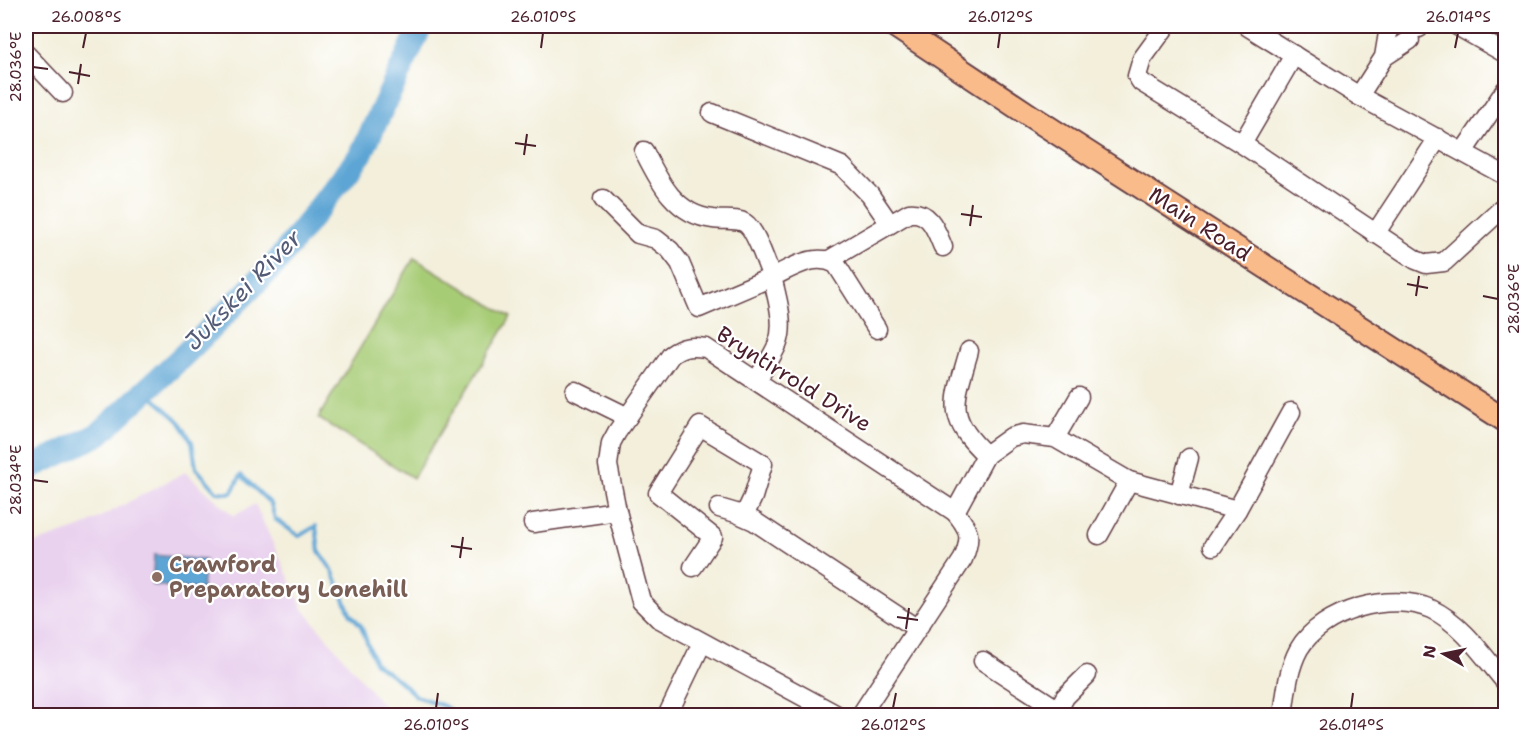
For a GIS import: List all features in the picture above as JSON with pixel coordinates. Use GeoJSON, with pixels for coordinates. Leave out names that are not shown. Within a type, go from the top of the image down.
{"type":"FeatureCollection","features":[{"type":"Feature","properties":{"kind":"main road","name":"Main Road"},"geometry":{"type":"LineString","coordinates":[[895,26],[1029,115],[1506,421]]}},
{"type":"Feature","properties":{"kind":"street"},"geometry":{"type":"LineString","coordinates":[[1166,26],[1142,59],[1137,76],[1146,86],[1242,144],[1416,260],[1426,264],[1444,262],[1506,205]]}},
{"type":"Feature","properties":{"kind":"street"},"geometry":{"type":"LineString","coordinates":[[1247,26],[1359,96],[1506,176]]}},
{"type":"Feature","properties":{"kind":"street"},"geometry":{"type":"LineString","coordinates":[[1457,26],[1506,54]]}},
{"type":"Feature","properties":{"kind":"street"},"geometry":{"type":"LineString","coordinates":[[1384,57],[1389,27]]}},
{"type":"Feature","properties":{"kind":"street"},"geometry":{"type":"LineString","coordinates":[[1359,96],[1384,57],[1416,31]]}},
{"type":"Feature","properties":{"kind":"street"},"geometry":{"type":"LineString","coordinates":[[26,54],[63,93]]}},
{"type":"Feature","properties":{"kind":"street"},"geometry":{"type":"LineString","coordinates":[[1242,144],[1294,55]]}},
{"type":"Feature","properties":{"kind":"street"},"geometry":{"type":"LineString","coordinates":[[1463,152],[1506,89]]}},
{"type":"Feature","properties":{"kind":"street"},"geometry":{"type":"LineString","coordinates":[[712,112],[842,166],[870,195],[890,224]]}},
{"type":"Feature","properties":{"kind":"street"},"geometry":{"type":"LineString","coordinates":[[1376,234],[1438,138]]}},
{"type":"Feature","properties":{"kind":"street"},"geometry":{"type":"LineString","coordinates":[[644,151],[657,177],[675,203],[702,217],[739,220],[749,227],[772,277],[781,332],[776,348],[757,380]]}},
{"type":"Feature","properties":{"kind":"street"},"geometry":{"type":"LineString","coordinates":[[603,199],[638,234],[656,239],[670,250],[680,263],[699,308],[811,260],[829,260],[836,264],[877,329]]}},
{"type":"Feature","properties":{"kind":"street"},"geometry":{"type":"LineString","coordinates":[[829,260],[909,213],[918,212],[933,223],[943,248]]}},
{"type":"Feature","properties":{"kind":"street","name":"Bryntirrold Drive"},"geometry":{"type":"LineString","coordinates":[[839,716],[658,618],[641,601],[617,511],[608,454],[611,443],[628,417],[671,355],[681,348],[695,346],[706,348],[955,512],[965,524],[969,534],[968,546],[963,559],[860,716]]}},
{"type":"Feature","properties":{"kind":"street"},"geometry":{"type":"LineString","coordinates":[[969,351],[956,396],[955,408],[969,438],[986,455]]}},
{"type":"Feature","properties":{"kind":"street"},"geometry":{"type":"LineString","coordinates":[[575,391],[628,417]]}},
{"type":"Feature","properties":{"kind":"street"},"geometry":{"type":"LineString","coordinates":[[1054,438],[1079,397]]}},
{"type":"Feature","properties":{"kind":"street"},"geometry":{"type":"LineString","coordinates":[[1213,546],[1237,510],[1291,412]]}},
{"type":"Feature","properties":{"kind":"street"},"geometry":{"type":"LineString","coordinates":[[693,567],[713,537],[658,493],[700,426],[763,464],[753,497],[744,516]]}},
{"type":"Feature","properties":{"kind":"street"},"geometry":{"type":"LineString","coordinates":[[955,512],[986,455],[1011,437],[1023,434],[1054,438],[1129,481],[1237,510]]}},
{"type":"Feature","properties":{"kind":"street"},"geometry":{"type":"LineString","coordinates":[[1179,495],[1189,458]]}},
{"type":"Feature","properties":{"kind":"street"},"geometry":{"type":"LineString","coordinates":[[1100,536],[1129,481]]}},
{"type":"Feature","properties":{"kind":"street"},"geometry":{"type":"LineString","coordinates":[[718,508],[744,516],[916,628]]}},
{"type":"Feature","properties":{"kind":"street"},"geometry":{"type":"LineString","coordinates":[[533,523],[617,511]]}},
{"type":"Feature","properties":{"kind":"street"},"geometry":{"type":"LineString","coordinates":[[1283,716],[1291,668],[1300,647],[1309,636],[1333,618],[1353,609],[1381,602],[1406,602],[1430,609],[1449,620],[1464,633],[1506,684]]}},
{"type":"Feature","properties":{"kind":"street"},"geometry":{"type":"LineString","coordinates":[[667,716],[702,643]]}},
{"type":"Feature","properties":{"kind":"street"},"geometry":{"type":"LineString","coordinates":[[983,661],[1056,712],[1065,697],[1087,675]]}},
{"type":"Feature","properties":{"kind":"shaded area","name":"Crawford Preparatory Lonehill"},"geometry":{"type":"Polygon","coordinates":[[[185,472],[234,516],[255,504],[303,609],[391,715],[26,715],[26,546],[82,527],[185,472]]]}},
{"type":"Feature","properties":{"kind":"green space"},"geometry":{"type":"Polygon","coordinates":[[[414,258],[511,317],[413,478],[318,418],[414,258]]]}},
{"type":"Feature","properties":{"kind":"water"},"geometry":{"type":"Polygon","coordinates":[[[154,555],[205,560],[202,590],[152,585],[154,555]]]}},
{"type":"Feature","properties":{"kind":"building"},"geometry":{"type":"Polygon","coordinates":[[[1388,26],[1415,26],[1412,41],[1388,26]]]}},
{"type":"Feature","properties":{"kind":"waterway","name":"Jukskei River"},"geometry":{"type":"LineString","coordinates":[[26,470],[99,434],[184,355],[277,262],[361,154],[421,26]]}},
{"type":"Feature","properties":{"kind":"waterway"},"geometry":{"type":"LineString","coordinates":[[146,391],[179,421],[192,442],[196,468],[217,492],[231,493],[241,475],[271,504],[275,519],[299,536],[316,526],[319,551],[333,572],[350,613],[361,626],[375,663],[416,696],[444,706],[458,716]]}},
{"type":"Feature","properties":{"kind":"place","name":"Crawford Preparatory Lonehill"},"geometry":{"type":"Point","coordinates":[157,577]}}]}
